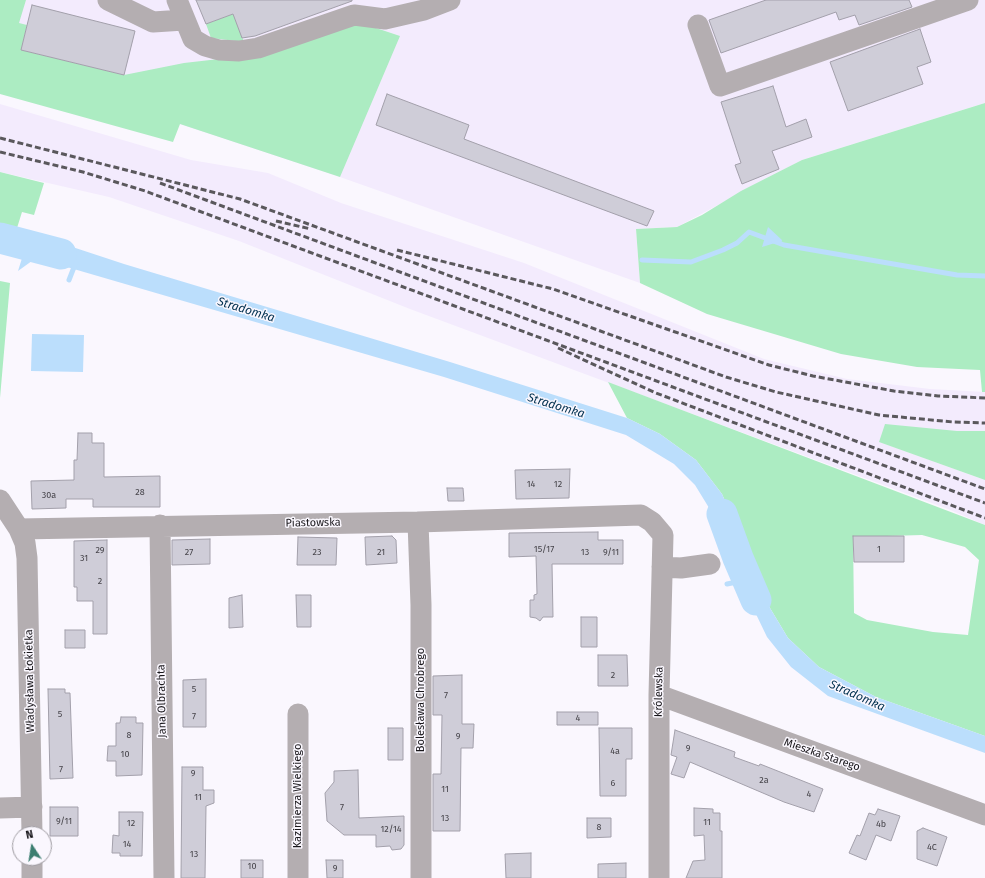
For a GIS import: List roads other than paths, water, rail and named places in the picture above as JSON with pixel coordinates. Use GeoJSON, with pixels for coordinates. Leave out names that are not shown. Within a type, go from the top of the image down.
{"type":"FeatureCollection","features":[{"type":"Feature","properties":{"kind":"street"},"geometry":{"type":"LineString","coordinates":[[108,0],[153,22],[184,20]]}},
{"type":"Feature","properties":{"kind":"street"},"geometry":{"type":"LineString","coordinates":[[177,0],[193,39],[204,46],[219,50],[258,48],[354,15],[368,16],[385,20],[424,10],[450,0]]}},
{"type":"Feature","properties":{"kind":"street"},"geometry":{"type":"LineString","coordinates":[[698,25],[720,86],[968,0]]}},
{"type":"Feature","properties":{"kind":"street"},"geometry":{"type":"LineString","coordinates":[[0,500],[19,529]]}},
{"type":"Feature","properties":{"kind":"street","name":"Piastowska"},"geometry":{"type":"LineString","coordinates":[[19,529],[160,525],[418,522],[641,515]]}},
{"type":"Feature","properties":{"kind":"street","name":"Królewska"},"geometry":{"type":"LineString","coordinates":[[641,515],[652,522],[663,535],[659,695],[659,878]]}},
{"type":"Feature","properties":{"kind":"street","name":"Bolesława Chrobrego"},"geometry":{"type":"LineString","coordinates":[[418,522],[421,604],[421,878]]}},
{"type":"Feature","properties":{"kind":"street","name":"Jana Olbrachta"},"geometry":{"type":"LineString","coordinates":[[160,525],[164,878]]}},
{"type":"Feature","properties":{"kind":"street","name":"Władysława Łokietka"},"geometry":{"type":"LineString","coordinates":[[19,529],[25,543],[28,574],[32,826]]}},
{"type":"Feature","properties":{"kind":"street"},"geometry":{"type":"LineString","coordinates":[[662,567],[680,568],[710,564]]}},
{"type":"Feature","properties":{"kind":"street","name":"Mieszka Starego"},"geometry":{"type":"LineString","coordinates":[[659,695],[985,815]]}},
{"type":"Feature","properties":{"kind":"street","name":"Kazimierza Wielkiego"},"geometry":{"type":"LineString","coordinates":[[298,714],[298,878]]}},
{"type":"Feature","properties":{"kind":"street"},"geometry":{"type":"LineString","coordinates":[[0,808],[32,807]]}},
{"type":"Feature","properties":{"kind":"street"},"geometry":{"type":"LineString","coordinates":[[32,866],[32,878]]}},
{"type":"Feature","properties":{"kind":"water"},"geometry":{"type":"Polygon","coordinates":[[[0,224],[18,229],[12,251],[0,248],[0,224]]]}},
{"type":"Feature","properties":{"kind":"water"},"geometry":{"type":"Polygon","coordinates":[[[768,227],[782,240],[781,245],[775,243],[762,247],[768,227]]]}},
{"type":"Feature","properties":{"kind":"water"},"geometry":{"type":"Polygon","coordinates":[[[24,231],[124,264],[450,362],[627,418],[660,434],[696,460],[722,494],[735,524],[742,553],[730,555],[714,516],[695,485],[674,464],[626,435],[444,377],[36,258],[18,271],[23,255],[18,253],[24,231]]]}},
{"type":"Feature","properties":{"kind":"water"},"geometry":{"type":"Polygon","coordinates":[[[32,334],[84,335],[83,372],[31,371],[32,334]]]}},
{"type":"Feature","properties":{"kind":"water"},"geometry":{"type":"Polygon","coordinates":[[[745,560],[761,593],[788,638],[819,667],[876,697],[985,736],[985,753],[828,696],[791,667],[767,637],[742,585],[733,562],[745,560]]]}},
{"type":"Feature","properties":{"kind":"waterway"},"geometry":{"type":"LineString","coordinates":[[642,260],[691,262],[737,243],[749,232],[784,245],[957,275],[985,276]]}},
{"type":"Feature","properties":{"kind":"waterway","name":"Stradomka"},"geometry":{"type":"LineString","coordinates":[[0,238],[61,254]]}},
{"type":"Feature","properties":{"kind":"waterway"},"geometry":{"type":"LineString","coordinates":[[69,280],[76,262]]}},
{"type":"Feature","properties":{"kind":"waterway","name":"Stradomka"},"geometry":{"type":"LineString","coordinates":[[722,514],[738,558],[756,600]]}},
{"type":"Feature","properties":{"kind":"waterway"},"geometry":{"type":"LineString","coordinates":[[727,584],[747,580]]}},
{"type":"Feature","properties":{"kind":"railway"},"geometry":{"type":"LineString","coordinates":[[0,138],[240,199],[726,377],[776,392],[879,415],[953,422],[985,423]]}},
{"type":"Feature","properties":{"kind":"railway"},"geometry":{"type":"LineString","coordinates":[[0,152],[83,172],[145,191],[985,503]]}},
{"type":"Feature","properties":{"kind":"railway"},"geometry":{"type":"LineString","coordinates":[[160,183],[985,489]]}},
{"type":"Feature","properties":{"kind":"railway"},"geometry":{"type":"LineString","coordinates":[[276,221],[311,229]]}},
{"type":"Feature","properties":{"kind":"railway"},"geometry":{"type":"LineString","coordinates":[[397,250],[553,289],[769,365],[813,376],[894,391],[938,396],[985,398]]}},
{"type":"Feature","properties":{"kind":"railway"},"geometry":{"type":"LineString","coordinates":[[558,348],[656,393],[985,518]]}}]}
